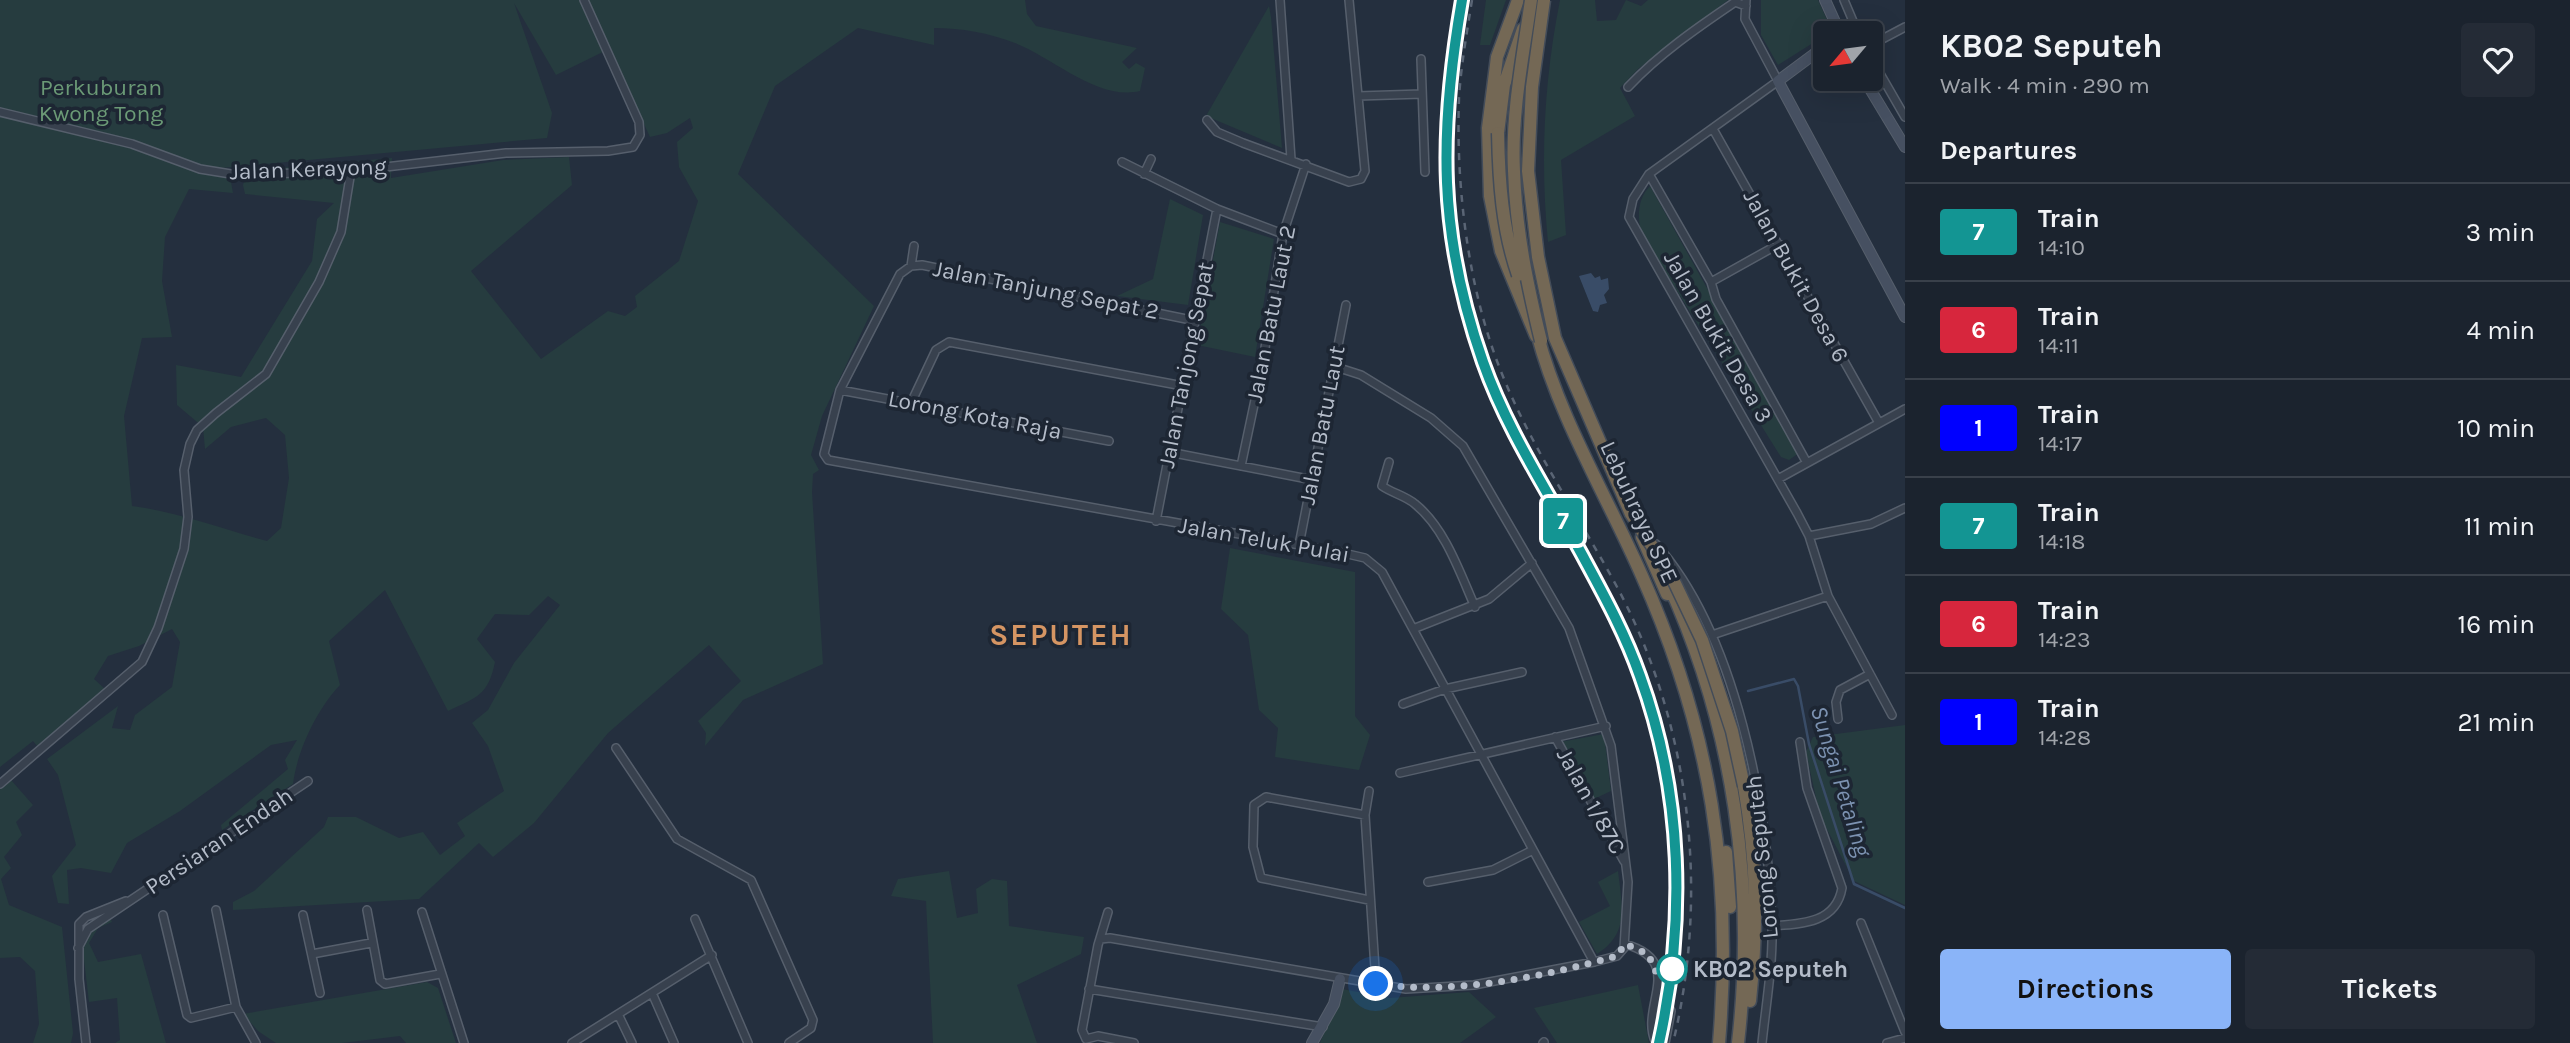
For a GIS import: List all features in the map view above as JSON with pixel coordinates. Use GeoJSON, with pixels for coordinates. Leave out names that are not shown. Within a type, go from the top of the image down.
{"type":"FeatureCollection","features":[{"type":"Feature","properties":{"kind":"highway"},"geometry":{"type":"LineString","coordinates":[[1518,0],[1497,57],[1488,128],[1490,196],[1501,251],[1541,345]]}},
{"type":"Feature","properties":{"kind":"highway","name":"Lebuhraya SPE"},"geometry":{"type":"LineString","coordinates":[[1544,0],[1532,87],[1528,171],[1538,257],[1555,338],[1680,625],[1719,752],[1730,818],[1741,944],[1736,1043]]}},
{"type":"Feature","properties":{"kind":"highway"},"geometry":{"type":"LineString","coordinates":[[1550,0],[1532,94],[1527,144],[1529,211],[1536,258],[1557,342],[1591,429],[1644,530],[1695,645],[1754,843]]}},
{"type":"Feature","properties":{"kind":"highway"},"geometry":{"type":"LineString","coordinates":[[1532,2],[1504,85],[1498,133],[1500,187],[1510,250],[1541,345]]}},
{"type":"Feature","properties":{"kind":"highway","name":"Lebuhraya SPE"},"geometry":{"type":"LineString","coordinates":[[1532,2],[1520,83],[1514,169],[1521,258],[1541,345],[1567,410],[1647,574],[1669,629],[1709,753],[1723,820],[1730,886],[1720,1042]]}},
{"type":"Feature","properties":{"kind":"highway"},"geometry":{"type":"LineString","coordinates":[[1631,514],[1671,575],[1702,640],[1732,731],[1744,786],[1754,843],[1757,929],[1746,1043]]}},
{"type":"Feature","properties":{"kind":"highway"},"geometry":{"type":"LineString","coordinates":[[1730,767],[1741,848],[1746,922],[1736,1043]]}},
{"type":"Feature","properties":{"kind":"street","name":"Jalan Kerayong"},"geometry":{"type":"LineString","coordinates":[[0,112],[132,144],[200,169],[221,173],[351,171],[506,153],[624,149],[636,142],[640,135],[639,122],[584,0]]}},
{"type":"Feature","properties":{"kind":"street"},"geometry":{"type":"LineString","coordinates":[[1280,0],[1291,159]]}},
{"type":"Feature","properties":{"kind":"street"},"geometry":{"type":"LineString","coordinates":[[1207,120],[1217,132],[1349,182],[1361,179],[1365,171],[1349,0]]}},
{"type":"Feature","properties":{"kind":"street"},"geometry":{"type":"LineString","coordinates":[[1825,0],[1835,21]]}},
{"type":"Feature","properties":{"kind":"street"},"geometry":{"type":"LineString","coordinates":[[1844,0],[1853,21]]}},
{"type":"Feature","properties":{"kind":"street"},"geometry":{"type":"LineString","coordinates":[[1628,87],[1644,71],[1713,17],[1735,2],[1746,3],[1745,19],[1905,317]]}},
{"type":"Feature","properties":{"kind":"street"},"geometry":{"type":"LineString","coordinates":[[1883,39],[1905,27]]}},
{"type":"Feature","properties":{"kind":"street","name":"Jalan Bukit Desa 3"},"geometry":{"type":"LineString","coordinates":[[1813,55],[1649,174],[1633,200],[1629,217],[1632,227],[1809,536],[1828,597],[1892,715]]}},
{"type":"Feature","properties":{"kind":"street"},"geometry":{"type":"LineString","coordinates":[[1421,59],[1425,172]]}},
{"type":"Feature","properties":{"kind":"street"},"geometry":{"type":"LineString","coordinates":[[1883,79],[1905,117]]}},
{"type":"Feature","properties":{"kind":"street"},"geometry":{"type":"LineString","coordinates":[[1871,91],[1905,147]]}},
{"type":"Feature","properties":{"kind":"street"},"geometry":{"type":"LineString","coordinates":[[1358,96],[1422,93]]}},
{"type":"Feature","properties":{"kind":"street","name":"Jalan Bukit Desa 6"},"geometry":{"type":"LineString","coordinates":[[1713,129],[1879,423]]}},
{"type":"Feature","properties":{"kind":"street"},"geometry":{"type":"LineString","coordinates":[[1144,174],[1152,159]]}},
{"type":"Feature","properties":{"kind":"street"},"geometry":{"type":"LineString","coordinates":[[1122,162],[1217,209],[1283,234]]}},
{"type":"Feature","properties":{"kind":"street","name":"Jalan Batu Laut 2"},"geometry":{"type":"LineString","coordinates":[[1241,466],[1262,367],[1283,234],[1306,164]]}},
{"type":"Feature","properties":{"kind":"street"},"geometry":{"type":"LineString","coordinates":[[0,784],[142,662],[158,628],[184,549],[188,517],[184,470],[190,444],[197,430],[266,374],[319,282],[336,244],[347,212],[351,171]]}},
{"type":"Feature","properties":{"kind":"street"},"geometry":{"type":"LineString","coordinates":[[1649,174],[1711,282],[1716,299],[1807,463]]}},
{"type":"Feature","properties":{"kind":"street","name":"Jalan Tanjong Sepat"},"geometry":{"type":"LineString","coordinates":[[1156,521],[1217,209]]}},
{"type":"Feature","properties":{"kind":"street"},"geometry":{"type":"LineString","coordinates":[[1711,282],[1779,244]]}},
{"type":"Feature","properties":{"kind":"street"},"geometry":{"type":"LineString","coordinates":[[911,266],[914,246]]}},
{"type":"Feature","properties":{"kind":"street","name":"Jalan Tanjung Sepat 2"},"geometry":{"type":"LineString","coordinates":[[840,390],[900,274],[911,266],[922,265],[1196,321]]}},
{"type":"Feature","properties":{"kind":"street","name":"Jalan Batu Laut"},"geometry":{"type":"LineString","coordinates":[[1299,545],[1346,305]]}},
{"type":"Feature","properties":{"kind":"street"},"geometry":{"type":"LineString","coordinates":[[911,403],[936,350],[949,342],[1183,386]]}},
{"type":"Feature","properties":{"kind":"street"},"geometry":{"type":"LineString","coordinates":[[1101,939],[1110,938],[1340,979],[1438,988],[1594,962],[1617,956],[1625,944],[1629,892],[1619,793],[1606,726],[1574,638],[1463,446],[1431,418],[1361,374],[1333,366]]}},
{"type":"Feature","properties":{"kind":"street","name":"Lorong Kota Raja"},"geometry":{"type":"LineString","coordinates":[[840,390],[1109,441]]}},
{"type":"Feature","properties":{"kind":"street","name":"Jalan Teluk Pulai"},"geometry":{"type":"LineString","coordinates":[[840,390],[824,449],[828,460],[1299,545],[1365,558],[1375,564],[1594,962]]}},
{"type":"Feature","properties":{"kind":"street"},"geometry":{"type":"LineString","coordinates":[[1778,479],[1905,409]]}},
{"type":"Feature","properties":{"kind":"street"},"geometry":{"type":"LineString","coordinates":[[1169,452],[1313,480]]}},
{"type":"Feature","properties":{"kind":"street"},"geometry":{"type":"LineString","coordinates":[[1389,462],[1382,486],[1412,501],[1427,514],[1475,607]]}},
{"type":"Feature","properties":{"kind":"street"},"geometry":{"type":"LineString","coordinates":[[1809,536],[1871,524],[1904,511]]}},
{"type":"Feature","properties":{"kind":"street","name":"Lorong Seputeh"},"geometry":{"type":"LineString","coordinates":[[1644,530],[1671,562],[1712,635],[1746,740],[1761,807],[1772,926],[1762,1043]]}},
{"type":"Feature","properties":{"kind":"street"},"geometry":{"type":"LineString","coordinates":[[1413,629],[1475,607],[1489,599],[1532,563]]}},
{"type":"Feature","properties":{"kind":"street"},"geometry":{"type":"LineString","coordinates":[[1712,635],[1828,597]]}},
{"type":"Feature","properties":{"kind":"street"},"geometry":{"type":"LineString","coordinates":[[1403,704],[1446,689],[1521,672]]}},
{"type":"Feature","properties":{"kind":"street"},"geometry":{"type":"LineString","coordinates":[[1838,719],[1836,702],[1840,690],[1870,674]]}},
{"type":"Feature","properties":{"kind":"street"},"geometry":{"type":"LineString","coordinates":[[1400,773],[1606,726]]}},
{"type":"Feature","properties":{"kind":"street","name":"Jalan 1/87C"},"geometry":{"type":"LineString","coordinates":[[1555,737],[1626,864]]}},
{"type":"Feature","properties":{"kind":"street"},"geometry":{"type":"LineString","coordinates":[[1772,926],[1802,924],[1824,916],[1839,901],[1842,888],[1807,788],[1800,742]]}},
{"type":"Feature","properties":{"kind":"street"},"geometry":{"type":"LineString","coordinates":[[616,748],[677,839],[751,880],[813,1020],[811,1028],[789,1043]]}},
{"type":"Feature","properties":{"kind":"street","name":"Persiaran Endah"},"geometry":{"type":"LineString","coordinates":[[86,1043],[78,948],[88,929],[220,843],[308,781]]}},
{"type":"Feature","properties":{"kind":"street"},"geometry":{"type":"LineString","coordinates":[[1369,791],[1365,816],[1376,984]]}},
{"type":"Feature","properties":{"kind":"street"},"geometry":{"type":"LineString","coordinates":[[1365,816],[1266,797],[1254,805],[1253,848],[1261,878],[1369,900]]}},
{"type":"Feature","properties":{"kind":"street"},"geometry":{"type":"LineString","coordinates":[[1428,882],[1493,870],[1533,850]]}},
{"type":"Feature","properties":{"kind":"street"},"geometry":{"type":"LineString","coordinates":[[216,910],[236,1007],[256,1043]]}},
{"type":"Feature","properties":{"kind":"street"},"geometry":{"type":"LineString","coordinates":[[367,910],[376,974],[385,984],[440,974]]}},
{"type":"Feature","properties":{"kind":"street"},"geometry":{"type":"LineString","coordinates":[[422,912],[464,1043]]}},
{"type":"Feature","properties":{"kind":"street"},"geometry":{"type":"LineString","coordinates":[[1108,912],[1082,1030],[1084,1041],[1098,1036],[1134,1043]]}},
{"type":"Feature","properties":{"kind":"street"},"geometry":{"type":"LineString","coordinates":[[163,915],[187,1015],[191,1017],[236,1007]]}},
{"type":"Feature","properties":{"kind":"street"},"geometry":{"type":"LineString","coordinates":[[303,915],[320,993]]}},
{"type":"Feature","properties":{"kind":"street"},"geometry":{"type":"LineString","coordinates":[[695,919],[748,1043]]}},
{"type":"Feature","properties":{"kind":"street"},"geometry":{"type":"LineString","coordinates":[[1861,923],[1905,1032]]}},
{"type":"Feature","properties":{"kind":"street"},"geometry":{"type":"LineString","coordinates":[[312,954],[371,943]]}},
{"type":"Feature","properties":{"kind":"street"},"geometry":{"type":"LineString","coordinates":[[1625,944],[1639,948],[1651,958],[1659,988],[1671,1011],[1665,1043]]}},
{"type":"Feature","properties":{"kind":"street"},"geometry":{"type":"LineString","coordinates":[[572,1043],[712,955]]}},
{"type":"Feature","properties":{"kind":"street"},"geometry":{"type":"LineString","coordinates":[[1312,1043],[1324,1027],[1340,979]]}},
{"type":"Feature","properties":{"kind":"street"},"geometry":{"type":"LineString","coordinates":[[1656,1043],[1652,1028],[1659,988]]}},
{"type":"Feature","properties":{"kind":"street"},"geometry":{"type":"LineString","coordinates":[[1090,989],[1324,1027]]}},
{"type":"Feature","properties":{"kind":"street"},"geometry":{"type":"LineString","coordinates":[[652,993],[674,1043]]}},
{"type":"Feature","properties":{"kind":"street"},"geometry":{"type":"LineString","coordinates":[[618,1014],[632,1043]]}},
{"type":"Feature","properties":{"kind":"street"},"geometry":{"type":"LineString","coordinates":[[1887,1043],[1905,1038]]}},
{"type":"Feature","properties":{"kind":"green space","name":"Perkuburan Kwong Tong"},"geometry":{"type":"Polygon","coordinates":[[[0,0],[1025,0],[1027,14],[1036,26],[1137,48],[1122,62],[1129,69],[1136,63],[1145,68],[1140,91],[1124,92],[1092,84],[1029,49],[985,34],[934,28],[934,45],[858,28],[775,86],[738,174],[874,306],[822,416],[811,455],[819,470],[813,474],[812,492],[823,664],[743,700],[705,746],[706,733],[698,721],[741,681],[709,645],[608,733],[534,823],[493,857],[479,843],[419,899],[233,910],[233,902],[254,891],[324,827],[328,817],[356,817],[399,838],[423,832],[440,855],[465,836],[457,823],[504,791],[488,746],[472,723],[488,710],[514,663],[560,605],[548,596],[529,615],[495,614],[477,639],[495,662],[489,682],[480,694],[448,711],[385,590],[329,641],[340,685],[309,731],[293,784],[222,830],[221,825],[288,769],[285,760],[297,740],[271,745],[180,811],[127,843],[111,873],[81,868],[67,870],[69,904],[58,903],[52,876],[76,845],[58,775],[47,759],[118,706],[112,728],[130,730],[135,715],[172,687],[180,642],[172,629],[139,646],[108,656],[94,679],[105,689],[38,747],[33,741],[0,767],[0,0]],[[514,3],[552,113],[547,138],[221,168],[229,171],[233,193],[189,189],[165,237],[162,281],[172,337],[142,338],[124,416],[132,506],[183,517],[267,541],[281,528],[289,478],[285,435],[266,418],[231,427],[205,449],[203,427],[177,405],[176,365],[241,377],[312,261],[317,219],[334,203],[245,194],[243,185],[247,171],[392,158],[391,178],[503,160],[569,157],[572,185],[471,271],[541,359],[608,311],[625,316],[637,307],[635,296],[679,261],[698,201],[679,167],[677,142],[693,128],[690,118],[667,133],[650,137],[609,49],[556,75],[514,3]]]}},
{"type":"Feature","properties":{"kind":"green space"},"geometry":{"type":"Polygon","coordinates":[[[1486,0],[1506,0],[1490,45],[1480,45],[1486,0]]]}},
{"type":"Feature","properties":{"kind":"green space"},"geometry":{"type":"Polygon","coordinates":[[[1560,0],[1595,0],[1597,21],[1616,20],[1626,0],[1641,6],[1648,0],[1728,0],[1638,69],[1620,88],[1635,116],[1561,160],[1566,235],[1548,242],[1544,181],[1545,121],[1550,60],[1560,0]]]}},
{"type":"Feature","properties":{"kind":"green space"},"geometry":{"type":"Polygon","coordinates":[[[1761,0],[1818,0],[1827,21],[1813,21],[1813,43],[1778,65],[1761,35],[1761,0]]]}},
{"type":"Feature","properties":{"kind":"green space"},"geometry":{"type":"Polygon","coordinates":[[[1269,6],[1271,17],[1282,148],[1206,116],[1269,6]]]}},
{"type":"Feature","properties":{"kind":"green space"},"geometry":{"type":"Polygon","coordinates":[[[1650,186],[1799,453],[1789,460],[1781,457],[1642,235],[1639,209],[1650,186]]]}},
{"type":"Feature","properties":{"kind":"green space"},"geometry":{"type":"Polygon","coordinates":[[[1170,199],[1203,215],[1188,305],[1117,296],[1153,279],[1170,199]]]}},
{"type":"Feature","properties":{"kind":"green space"},"geometry":{"type":"Polygon","coordinates":[[[1220,222],[1274,239],[1255,357],[1197,345],[1220,222]]]}},
{"type":"Feature","properties":{"kind":"green space"},"geometry":{"type":"Polygon","coordinates":[[[1230,548],[1355,572],[1355,716],[1370,735],[1359,770],[1275,757],[1278,728],[1259,710],[1248,635],[1221,609],[1230,548]]]}},
{"type":"Feature","properties":{"kind":"green space"},"geometry":{"type":"Polygon","coordinates":[[[1905,725],[1905,905],[1854,881],[1820,816],[1806,752],[1813,737],[1905,725]]]}},
{"type":"Feature","properties":{"kind":"green space"},"geometry":{"type":"Polygon","coordinates":[[[1604,734],[1611,791],[1594,799],[1560,742],[1604,734]]]}},
{"type":"Feature","properties":{"kind":"green space"},"geometry":{"type":"Polygon","coordinates":[[[11,780],[33,805],[16,822],[22,835],[4,857],[11,868],[1,879],[9,905],[62,927],[73,1033],[71,1043],[33,1043],[39,1024],[35,971],[20,957],[0,958],[0,787],[11,780]]]}},
{"type":"Feature","properties":{"kind":"green space"},"geometry":{"type":"Polygon","coordinates":[[[949,871],[957,918],[978,913],[976,889],[992,879],[1007,881],[1009,926],[1084,937],[1081,954],[1017,985],[1037,1043],[933,1043],[926,901],[891,896],[898,879],[949,871]]]}},
{"type":"Feature","properties":{"kind":"green space"},"geometry":{"type":"Polygon","coordinates":[[[1618,871],[1622,907],[1619,928],[1608,946],[1597,954],[1579,922],[1610,906],[1598,882],[1618,871]]]}},
{"type":"Feature","properties":{"kind":"green space"},"geometry":{"type":"Polygon","coordinates":[[[110,918],[112,922],[98,928],[89,943],[98,962],[141,954],[166,1043],[115,1043],[120,1040],[117,998],[89,1002],[82,943],[94,926],[110,918]]]}},
{"type":"Feature","properties":{"kind":"green space"},"geometry":{"type":"Polygon","coordinates":[[[427,982],[438,988],[456,1043],[406,1043],[400,1036],[342,1043],[276,1043],[258,1031],[243,1014],[427,982]]]}},
{"type":"Feature","properties":{"kind":"green space"},"geometry":{"type":"Polygon","coordinates":[[[1638,985],[1649,1043],[1557,1043],[1534,1008],[1638,985]]]}},
{"type":"Feature","properties":{"kind":"green space"},"geometry":{"type":"Polygon","coordinates":[[[1342,989],[1390,998],[1469,992],[1496,1017],[1460,1043],[1320,1043],[1342,989]]]}},
{"type":"Feature","properties":{"kind":"water"},"geometry":{"type":"Polygon","coordinates":[[[1591,273],[1595,278],[1600,276],[1601,280],[1608,278],[1609,289],[1604,295],[1607,303],[1600,305],[1598,312],[1593,311],[1579,276],[1591,273]]]}},
{"type":"Feature","properties":{"kind":"waterway","name":"Sungai Petaling"},"geometry":{"type":"LineString","coordinates":[[1748,691],[1794,679],[1798,686],[1809,744],[1854,884],[1905,908]]}},
{"type":"Feature","properties":{"kind":"railway"},"geometry":{"type":"LineString","coordinates":[[1457,0],[1444,94],[1442,185],[1453,275],[1465,321],[1480,367],[1508,433],[1595,588],[1633,670],[1661,774],[1671,882],[1669,936],[1653,1043]]}},
{"type":"Feature","properties":{"kind":"railway"},"geometry":{"type":"LineString","coordinates":[[1472,0],[1460,86],[1459,160],[1469,256],[1483,318],[1504,379],[1518,409],[1549,469],[1616,585],[1641,638],[1661,693],[1676,750],[1686,808],[1691,867],[1690,927],[1684,985],[1673,1043]]}},
{"type":"Feature","properties":{"kind":"train","name":"7"},"geometry":{"type":"LineString","coordinates":[[1462,0],[1446,112],[1446,177],[1455,260],[1475,338],[1509,423],[1629,646],[1651,711],[1670,792],[1675,830],[1678,898],[1672,975],[1659,1043]]}},
{"type":"Feature","properties":{"kind":"place","name":"KB02 Seputeh"},"geometry":{"type":"Point","coordinates":[1672,969]}},
{"type":"Feature","properties":{"kind":"district","name":"SEPUTEH"},"geometry":{"type":"Point","coordinates":[1061,635]}},
{"type":"Feature","properties":{"kind":"route"},"geometry":{"type":"LineString","coordinates":[[1376,984],[1406,989],[1474,985],[1617,956],[1622,953],[1625,944],[1645,951],[1657,974],[1672,969]]}}]}
